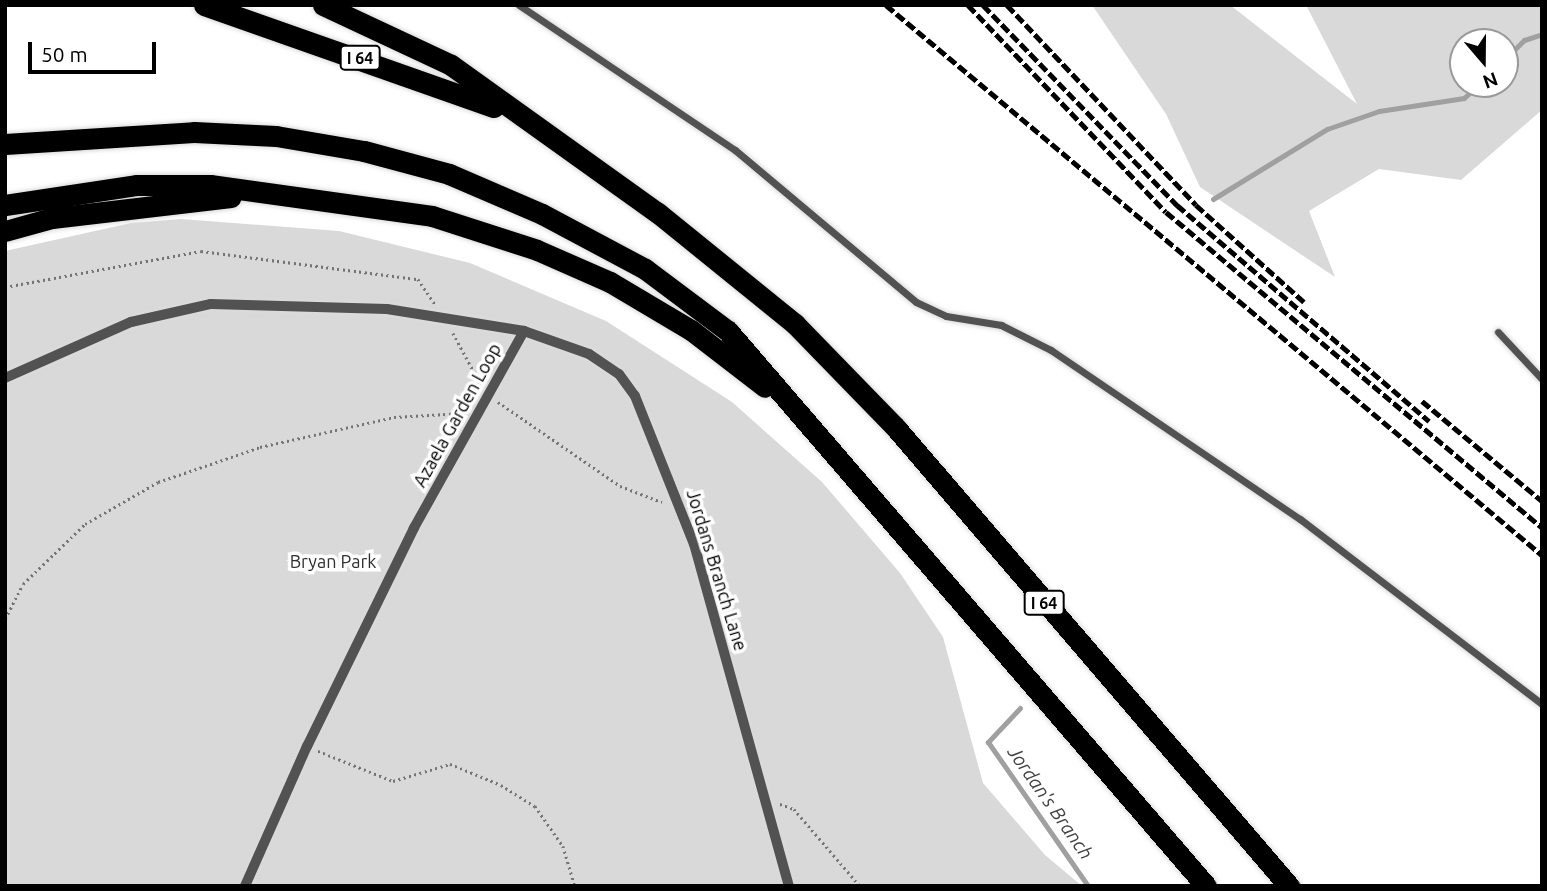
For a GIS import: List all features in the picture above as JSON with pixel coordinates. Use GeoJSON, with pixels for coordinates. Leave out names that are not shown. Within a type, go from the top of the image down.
{"type":"FeatureCollection","features":[{"type":"Feature","properties":{"kind":"highway","name":"I 64"},"geometry":{"type":"LineString","coordinates":[[204,5],[516,114],[658,213],[795,324],[842,370],[1289,886]]}},
{"type":"Feature","properties":{"kind":"highway"},"geometry":{"type":"LineString","coordinates":[[323,5],[451,65],[516,114]]}},
{"type":"Feature","properties":{"kind":"highway"},"geometry":{"type":"LineString","coordinates":[[5,144],[194,132],[276,136],[365,151],[449,174],[542,214],[645,270],[728,331],[1206,886]]}},
{"type":"Feature","properties":{"kind":"highway"},"geometry":{"type":"LineString","coordinates":[[5,205],[137,185],[285,192],[432,216],[562,261],[610,282],[691,330],[808,421]]}},
{"type":"Feature","properties":{"kind":"highway"},"geometry":{"type":"LineString","coordinates":[[5,231],[90,213],[285,192]]}},
{"type":"Feature","properties":{"kind":"street","name":"Azaela Garden Loop"},"geometry":{"type":"LineString","coordinates":[[5,378],[131,322],[211,304],[444,316],[524,331],[477,412],[307,746],[245,886]]}},
{"type":"Feature","properties":{"kind":"street","name":"Jordans Branch Lane"},"geometry":{"type":"LineString","coordinates":[[524,331],[589,354],[619,374],[635,396],[680,508],[789,886]]}},
{"type":"Feature","properties":{"kind":"lane"},"geometry":{"type":"LineString","coordinates":[[519,5],[734,150],[916,302],[946,316],[1001,325],[1051,350],[1300,519],[1542,704]]}},
{"type":"Feature","properties":{"kind":"lane"},"geometry":{"type":"LineString","coordinates":[[1498,332],[1542,379]]}},
{"type":"Feature","properties":{"kind":"path"},"geometry":{"type":"LineString","coordinates":[[5,287],[201,251],[418,279],[444,316],[486,395],[620,486],[680,508]]}},
{"type":"Feature","properties":{"kind":"path"},"geometry":{"type":"LineString","coordinates":[[5,619],[23,584],[85,524],[158,482],[260,447],[394,417],[477,412]]}},
{"type":"Feature","properties":{"kind":"path"},"geometry":{"type":"LineString","coordinates":[[307,746],[393,781],[450,764],[501,785],[535,806],[563,846],[575,886]]}},
{"type":"Feature","properties":{"kind":"path"},"geometry":{"type":"LineString","coordinates":[[764,797],[794,809],[860,886]]}},
{"type":"Feature","properties":{"kind":"green space"},"geometry":{"type":"Polygon","coordinates":[[[1092,5],[1230,5],[1357,104],[1306,5],[1542,5],[1542,110],[1461,180],[1379,169],[1309,211],[1335,277],[1200,187],[1166,114],[1092,5]]]}},
{"type":"Feature","properties":{"kind":"green space","name":"Bryan Park"},"geometry":{"type":"Polygon","coordinates":[[[181,219],[339,231],[470,263],[606,321],[732,402],[822,482],[900,573],[943,637],[983,783],[1045,855],[1082,886],[5,886],[5,251],[131,223],[181,219]]]}},
{"type":"Feature","properties":{"kind":"waterway","name":"Jordan's Branch"},"geometry":{"type":"LineString","coordinates":[[1519,45],[1524,40],[1542,34]]}},
{"type":"Feature","properties":{"kind":"waterway","name":"Jordan's Branch"},"geometry":{"type":"LineString","coordinates":[[1213,199],[1327,129],[1379,111],[1464,98]]}},
{"type":"Feature","properties":{"kind":"waterway","name":"Jordan's Branch"},"geometry":{"type":"LineString","coordinates":[[1020,708],[988,742],[1088,886]]}},
{"type":"Feature","properties":{"kind":"railway"},"geometry":{"type":"LineString","coordinates":[[886,5],[1542,555]]}},
{"type":"Feature","properties":{"kind":"railway"},"geometry":{"type":"LineString","coordinates":[[968,5],[1166,212],[1542,528]]}},
{"type":"Feature","properties":{"kind":"railway"},"geometry":{"type":"LineString","coordinates":[[983,5],[1177,205],[1429,421]]}},
{"type":"Feature","properties":{"kind":"railway"},"geometry":{"type":"LineString","coordinates":[[1007,5],[1196,205],[1304,302]]}},
{"type":"Feature","properties":{"kind":"railway"},"geometry":{"type":"LineString","coordinates":[[1422,401],[1542,501]]}}]}
